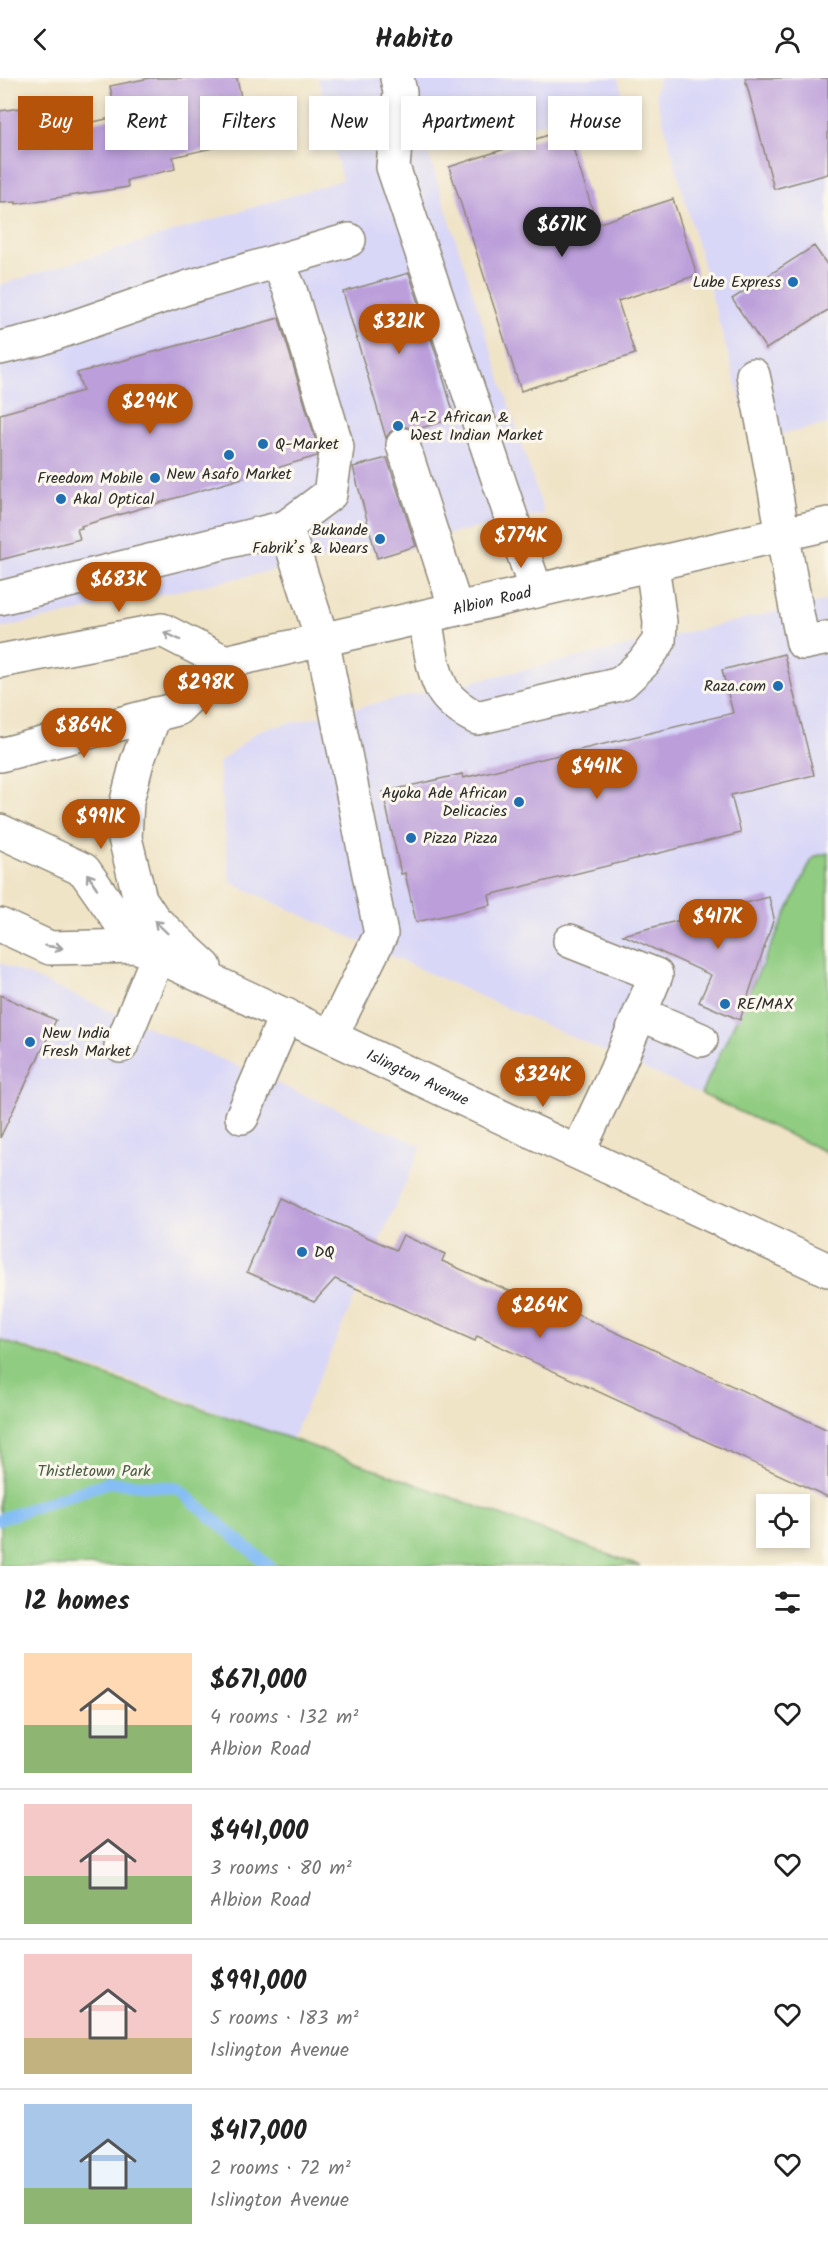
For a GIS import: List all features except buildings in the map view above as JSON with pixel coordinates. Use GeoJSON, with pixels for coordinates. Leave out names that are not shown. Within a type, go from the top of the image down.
{"type":"FeatureCollection","features":[{"type":"Feature","properties":{"kind":"main road"},"geometry":{"type":"LineString","coordinates":[[397,78],[400,92],[393,167],[536,591]]}},
{"type":"Feature","properties":{"kind":"main road"},"geometry":{"type":"LineString","coordinates":[[0,348],[39,339],[189,287],[350,240]]}},
{"type":"Feature","properties":{"kind":"main road"},"geometry":{"type":"LineString","coordinates":[[0,598],[286,527],[330,494],[337,447],[290,290],[277,261]]}},
{"type":"Feature","properties":{"kind":"main road"},"geometry":{"type":"LineString","coordinates":[[753,375],[769,447],[781,534],[803,643],[828,638]]}},
{"type":"Feature","properties":{"kind":"main road"},"geometry":{"type":"LineString","coordinates":[[403,445],[440,613],[438,676],[444,692],[461,709],[477,718],[623,682],[650,656],[659,641],[660,622],[652,565]]}},
{"type":"Feature","properties":{"kind":"main road","name":"Albion Road"},"geometry":{"type":"LineString","coordinates":[[225,662],[828,524]]}},
{"type":"Feature","properties":{"kind":"main road"},"geometry":{"type":"LineString","coordinates":[[286,527],[322,639],[381,934],[332,1036]]}},
{"type":"Feature","properties":{"kind":"main road"},"geometry":{"type":"LineString","coordinates":[[0,661],[162,630],[225,662],[177,709],[0,755]]}},
{"type":"Feature","properties":{"kind":"main road"},"geometry":{"type":"LineString","coordinates":[[155,714],[137,762],[126,810],[125,838],[140,899],[162,928],[194,958],[237,992]]}},
{"type":"Feature","properties":{"kind":"main road"},"geometry":{"type":"LineString","coordinates":[[0,831],[84,870],[147,951],[121,1046]]}},
{"type":"Feature","properties":{"kind":"main road","name":"Islington Avenue"},"geometry":{"type":"LineString","coordinates":[[0,925],[50,948],[147,951],[828,1270]]}},
{"type":"Feature","properties":{"kind":"main road"},"geometry":{"type":"LineString","coordinates":[[570,941],[656,975],[641,1014],[578,1152]]}},
{"type":"Feature","properties":{"kind":"main road"},"geometry":{"type":"LineString","coordinates":[[641,1014],[701,1040]]}},
{"type":"Feature","properties":{"kind":"main road"},"geometry":{"type":"LineString","coordinates":[[242,1117],[286,1015]]}},
{"type":"Feature","properties":{"kind":"shaded area"},"geometry":{"type":"Polygon","coordinates":[[[318,78],[618,78],[623,96],[548,96],[548,122],[536,125],[536,96],[401,96],[401,150],[436,150],[428,152],[544,514],[0,628],[0,285],[342,180],[335,150],[389,150],[389,96],[322,96],[318,78]]]}},
{"type":"Feature","properties":{"kind":"shaded area"},"geometry":{"type":"Polygon","coordinates":[[[659,78],[828,78],[828,424],[752,441],[655,92],[659,78]]]}},
{"type":"Feature","properties":{"kind":"shaded area"},"geometry":{"type":"Polygon","coordinates":[[[828,600],[828,853],[813,857],[701,1094],[230,882],[218,763],[260,730],[828,600]]]}},
{"type":"Feature","properties":{"kind":"shaded area"},"geometry":{"type":"Polygon","coordinates":[[[0,963],[422,1146],[292,1439],[124,1378],[0,1339],[0,963]]]}},
{"type":"Feature","properties":{"kind":"green space"},"geometry":{"type":"Polygon","coordinates":[[[828,853],[828,1153],[701,1094],[813,857],[828,853]]]}},
{"type":"Feature","properties":{"kind":"green space","name":"Thistletown Park"},"geometry":{"type":"Polygon","coordinates":[[[0,1340],[292,1439],[640,1566],[0,1566],[0,1340]]]}},
{"type":"Feature","properties":{"kind":"waterway"},"geometry":{"type":"LineString","coordinates":[[0,1519],[109,1482],[177,1488],[269,1566]]}},
{"type":"Feature","properties":{"kind":"place","name":"Lube Express"},"geometry":{"type":"Point","coordinates":[793,282]}},
{"type":"Feature","properties":{"kind":"place","name":"A-Z African & West Indian Market"},"geometry":{"type":"Point","coordinates":[398,426]}},
{"type":"Feature","properties":{"kind":"place","name":"Q-Market"},"geometry":{"type":"Point","coordinates":[263,444]}},
{"type":"Feature","properties":{"kind":"place","name":"New Asafo Market"},"geometry":{"type":"Point","coordinates":[229,455]}},
{"type":"Feature","properties":{"kind":"place","name":"Freedom Mobile"},"geometry":{"type":"Point","coordinates":[155,478]}},
{"type":"Feature","properties":{"kind":"place","name":"Akal Optical"},"geometry":{"type":"Point","coordinates":[61,499]}},
{"type":"Feature","properties":{"kind":"place","name":"Bukande Fabrik’s & Wears"},"geometry":{"type":"Point","coordinates":[380,539]}},
{"type":"Feature","properties":{"kind":"place","name":"Raza.com"},"geometry":{"type":"Point","coordinates":[778,686]}},
{"type":"Feature","properties":{"kind":"place","name":"Ayoka Ade African Delicacies"},"geometry":{"type":"Point","coordinates":[519,802]}},
{"type":"Feature","properties":{"kind":"place","name":"Pizza Pizza"},"geometry":{"type":"Point","coordinates":[411,838]}},
{"type":"Feature","properties":{"kind":"place","name":"RE/MAX"},"geometry":{"type":"Point","coordinates":[725,1004]}},
{"type":"Feature","properties":{"kind":"place","name":"New India Fresh Market"},"geometry":{"type":"Point","coordinates":[30,1042]}},
{"type":"Feature","properties":{"kind":"place","name":"DQ"},"geometry":{"type":"Point","coordinates":[302,1252]}}]}
